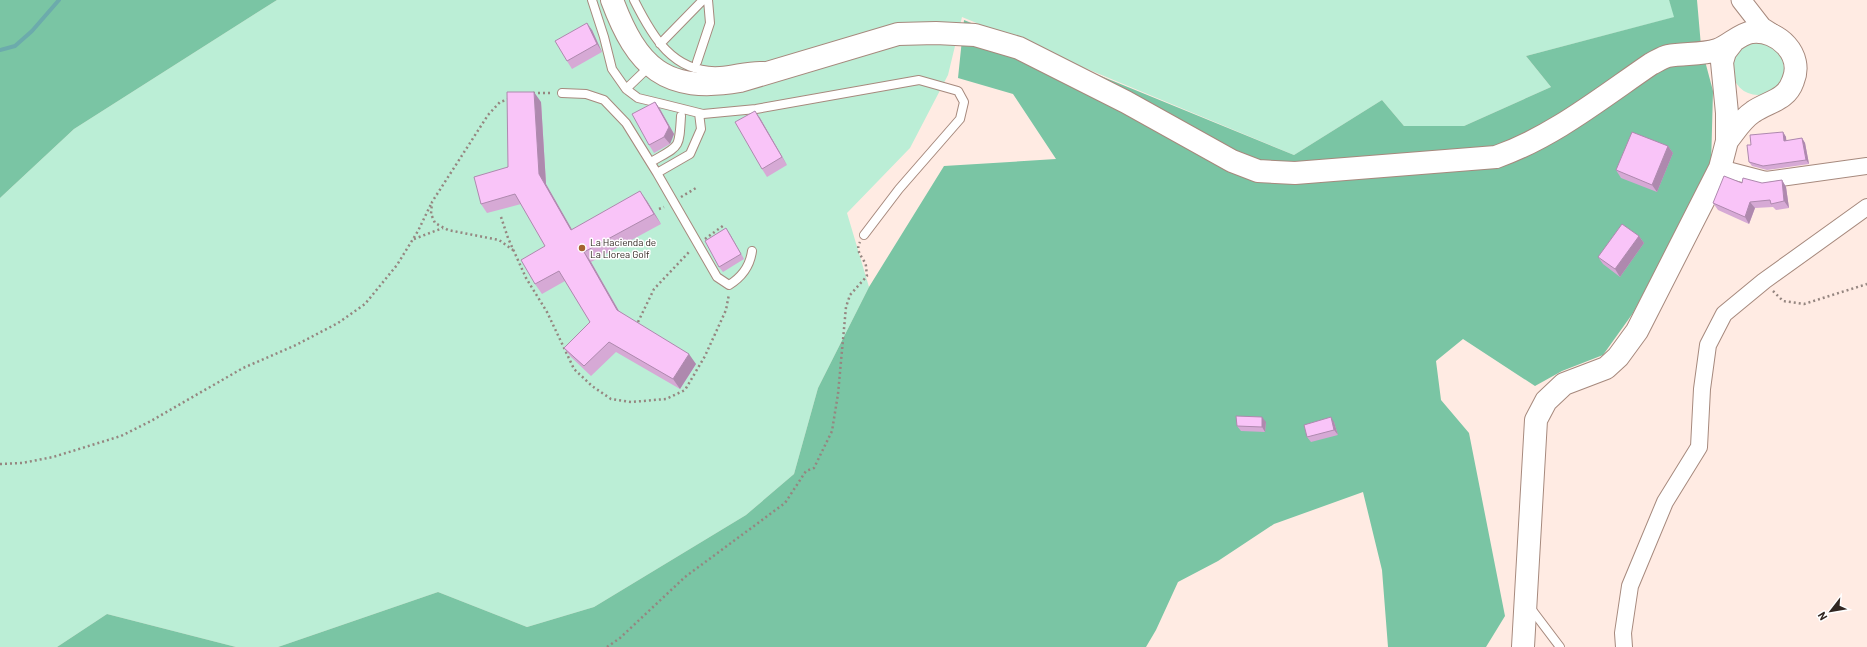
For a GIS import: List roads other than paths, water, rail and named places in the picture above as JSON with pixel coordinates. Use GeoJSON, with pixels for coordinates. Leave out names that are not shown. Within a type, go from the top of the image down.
{"type":"FeatureCollection","features":[{"type":"Feature","properties":{"kind":"highway"},"geometry":{"type":"LineString","coordinates":[[612,0],[622,26],[631,43],[650,66],[664,76],[685,82],[717,85],[740,82],[898,34],[936,33],[975,35],[1019,48],[1126,102],[1232,161],[1258,171],[1295,173],[1496,156],[1521,148],[1551,132],[1651,64],[1667,56],[1680,56],[1716,50],[1751,32],[1764,32],[1776,36],[1786,44],[1793,55],[1796,68],[1794,80],[1788,91],[1783,96],[1753,112],[1740,124],[1727,141]]}},
{"type":"Feature","properties":{"kind":"highway"},"geometry":{"type":"LineString","coordinates":[[1523,647],[1536,420],[1546,401],[1554,392],[1564,384],[1606,368],[1618,358],[1633,337],[1720,168],[1727,141],[1722,62],[1725,52],[1735,40]]}},
{"type":"Feature","properties":{"kind":"highway"},"geometry":{"type":"LineString","coordinates":[[1680,56],[1724,83],[1732,95],[1742,102],[1754,106],[1767,105]]}},
{"type":"Feature","properties":{"kind":"street"},"geometry":{"type":"LineString","coordinates":[[1735,40],[1736,0]]}},
{"type":"Feature","properties":{"kind":"street"},"geometry":{"type":"LineString","coordinates":[[1741,0],[1762,27],[1776,36]]}},
{"type":"Feature","properties":{"kind":"street"},"geometry":{"type":"LineString","coordinates":[[1720,168],[1766,180],[1867,166]]}},
{"type":"Feature","properties":{"kind":"street"},"geometry":{"type":"LineString","coordinates":[[1624,647],[1623,633],[1630,586],[1665,502],[1699,448],[1708,345],[1724,314],[1764,281],[1867,206]]}},
{"type":"Feature","properties":{"kind":"lane"},"geometry":{"type":"LineString","coordinates":[[592,0],[612,68],[626,89],[638,98],[700,113],[756,109],[919,80],[958,90],[964,102],[960,119],[899,189],[864,235]]}},
{"type":"Feature","properties":{"kind":"lane"},"geometry":{"type":"LineString","coordinates":[[634,0],[651,34],[670,56],[695,69],[720,72],[755,65],[792,67]]}},
{"type":"Feature","properties":{"kind":"lane"},"geometry":{"type":"LineString","coordinates":[[660,44],[703,0]]}},
{"type":"Feature","properties":{"kind":"lane"},"geometry":{"type":"LineString","coordinates":[[697,62],[710,23],[708,0]]}},
{"type":"Feature","properties":{"kind":"lane"},"geometry":{"type":"LineString","coordinates":[[626,89],[650,66]]}},
{"type":"Feature","properties":{"kind":"lane"},"geometry":{"type":"LineString","coordinates":[[562,93],[586,94],[604,100],[626,122],[651,162],[717,277],[729,285],[738,280],[750,263],[752,251]]}},
{"type":"Feature","properties":{"kind":"lane"},"geometry":{"type":"LineString","coordinates":[[657,173],[690,154],[701,129],[700,113]]}},
{"type":"Feature","properties":{"kind":"lane"},"geometry":{"type":"LineString","coordinates":[[651,162],[676,147],[679,142],[680,116]]}},
{"type":"Feature","properties":{"kind":"lane"},"geometry":{"type":"LineString","coordinates":[[1525,603],[1542,621],[1560,647]]}},
{"type":"Feature","properties":{"kind":"waterway"},"geometry":{"type":"LineString","coordinates":[[0,50],[15,46],[32,31],[59,0]]}},
{"type":"Feature","properties":{"kind":"place","name":"La Hacienda de La Llorea Golf"},"geometry":{"type":"Point","coordinates":[582,248]}}]}
